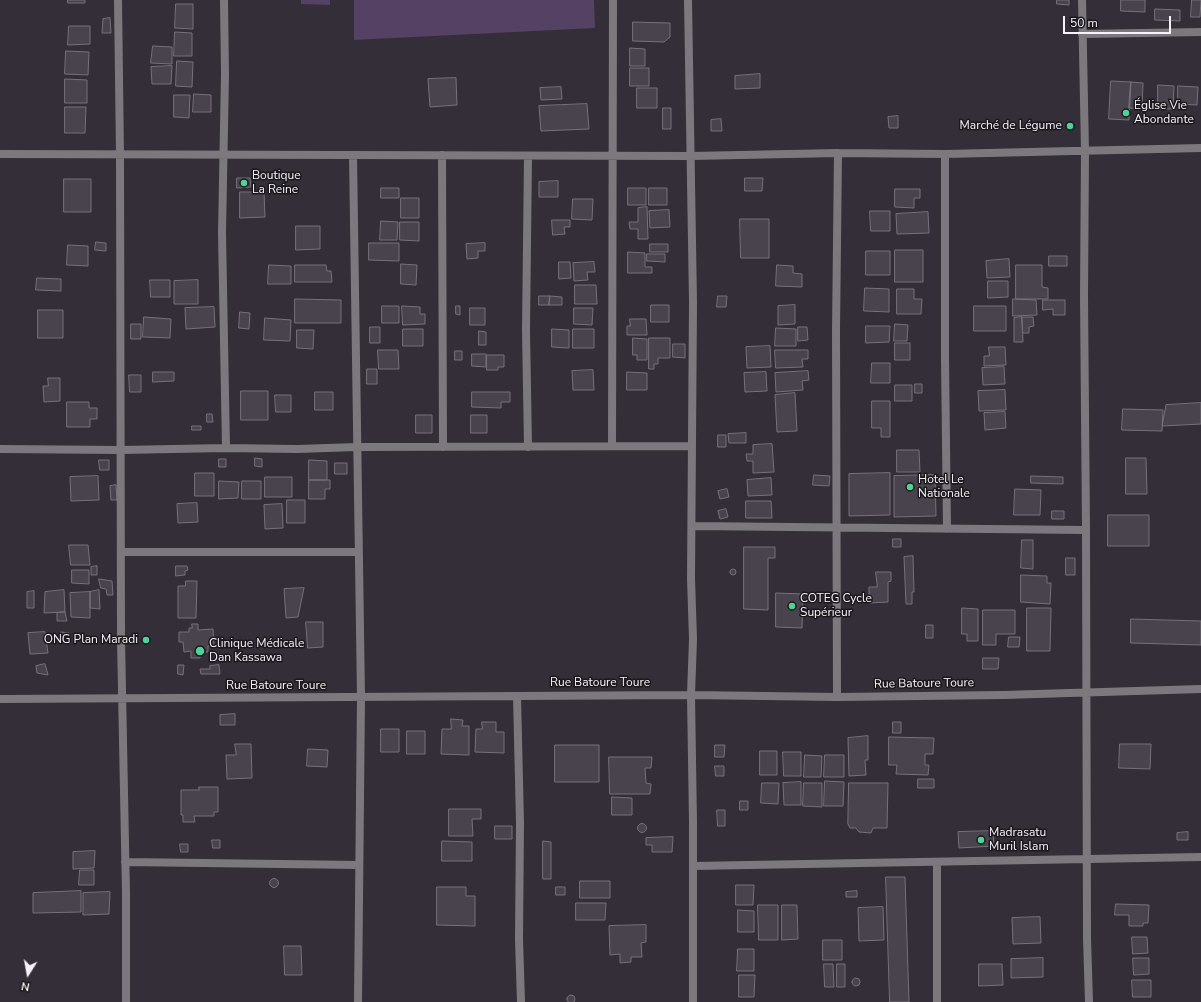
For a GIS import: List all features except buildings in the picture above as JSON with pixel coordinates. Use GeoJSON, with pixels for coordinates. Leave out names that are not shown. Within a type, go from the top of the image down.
{"type":"FeatureCollection","features":[{"type":"Feature","properties":{"kind":"street"},"geometry":{"type":"LineString","coordinates":[[118,0],[120,155],[120,552],[126,1002]]}},
{"type":"Feature","properties":{"kind":"street"},"geometry":{"type":"LineString","coordinates":[[224,0],[225,74],[222,233],[226,448]]}},
{"type":"Feature","properties":{"kind":"street"},"geometry":{"type":"LineString","coordinates":[[612,446],[613,0]]}},
{"type":"Feature","properties":{"kind":"street"},"geometry":{"type":"LineString","coordinates":[[688,0],[693,302],[693,1002]]}},
{"type":"Feature","properties":{"kind":"street"},"geometry":{"type":"LineString","coordinates":[[1082,0],[1085,151],[1084,304],[1087,938],[1089,1002]]}},
{"type":"Feature","properties":{"kind":"street"},"geometry":{"type":"LineString","coordinates":[[1082,34],[1201,32]]}},
{"type":"Feature","properties":{"kind":"street"},"geometry":{"type":"LineString","coordinates":[[0,154],[691,156],[945,154],[1201,148]]}},
{"type":"Feature","properties":{"kind":"street"},"geometry":{"type":"LineString","coordinates":[[837,697],[836,331],[838,154]]}},
{"type":"Feature","properties":{"kind":"street"},"geometry":{"type":"LineString","coordinates":[[945,154],[947,529]]}},
{"type":"Feature","properties":{"kind":"street"},"geometry":{"type":"LineString","coordinates":[[353,155],[360,697],[358,1002]]}},
{"type":"Feature","properties":{"kind":"street"},"geometry":{"type":"LineString","coordinates":[[442,155],[443,447]]}},
{"type":"Feature","properties":{"kind":"street"},"geometry":{"type":"LineString","coordinates":[[528,156],[526,330],[528,447]]}},
{"type":"Feature","properties":{"kind":"street"},"geometry":{"type":"LineString","coordinates":[[0,449],[121,450],[226,448],[297,449],[357,447],[692,446]]}},
{"type":"Feature","properties":{"kind":"street"},"geometry":{"type":"LineString","coordinates":[[692,526],[1086,530]]}},
{"type":"Feature","properties":{"kind":"street"},"geometry":{"type":"LineString","coordinates":[[120,552],[358,552]]}},
{"type":"Feature","properties":{"kind":"street","name":"Rue Batoure Toure"},"geometry":{"type":"LineString","coordinates":[[0,699],[692,695],[837,697],[1004,695],[1201,688]]}},
{"type":"Feature","properties":{"kind":"street"},"geometry":{"type":"LineString","coordinates":[[517,696],[520,823],[521,1002]]}},
{"type":"Feature","properties":{"kind":"street"},"geometry":{"type":"LineString","coordinates":[[693,866],[1201,857]]}},
{"type":"Feature","properties":{"kind":"street"},"geometry":{"type":"LineString","coordinates":[[125,862],[359,865]]}},
{"type":"Feature","properties":{"kind":"street"},"geometry":{"type":"LineString","coordinates":[[937,862],[937,1002]]}},
{"type":"Feature","properties":{"kind":"shaded area"},"geometry":{"type":"Polygon","coordinates":[[[301,0],[330,0],[330,5],[301,4],[301,0]]]}},
{"type":"Feature","properties":{"kind":"shaded area"},"geometry":{"type":"Polygon","coordinates":[[[354,0],[594,0],[595,28],[354,40],[354,0]]]}},
{"type":"Feature","properties":{"kind":"place","name":"Église Vie Abondante"},"geometry":{"type":"Point","coordinates":[1126,113]}},
{"type":"Feature","properties":{"kind":"place","name":"Marché de Légume"},"geometry":{"type":"Point","coordinates":[1070,126]}},
{"type":"Feature","properties":{"kind":"place","name":"Boutique La Reine"},"geometry":{"type":"Point","coordinates":[244,183]}},
{"type":"Feature","properties":{"kind":"place","name":"Hotel Le Nationale"},"geometry":{"type":"Point","coordinates":[910,487]}},
{"type":"Feature","properties":{"kind":"place","name":"COTEG Cycle Supérieur"},"geometry":{"type":"Point","coordinates":[792,606]}},
{"type":"Feature","properties":{"kind":"place","name":"ONG Plan Maradi"},"geometry":{"type":"Point","coordinates":[146,640]}},
{"type":"Feature","properties":{"kind":"place","name":"Clinique Médicale Dan Kassawa"},"geometry":{"type":"Point","coordinates":[200,651]}},
{"type":"Feature","properties":{"kind":"place","name":"Madrasatu Muril Islam"},"geometry":{"type":"Point","coordinates":[981,840]}}]}
